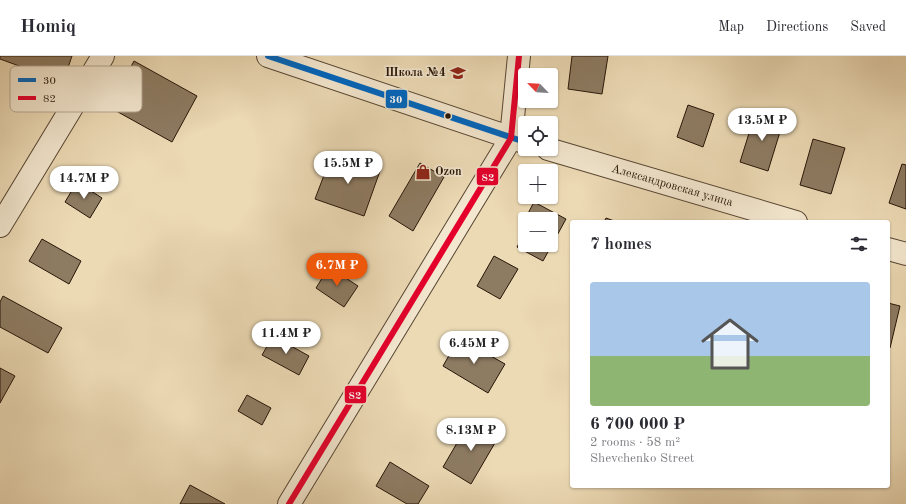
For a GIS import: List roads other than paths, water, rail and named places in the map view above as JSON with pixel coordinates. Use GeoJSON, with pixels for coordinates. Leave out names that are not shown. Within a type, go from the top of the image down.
{"type":"FeatureCollection","features":[{"type":"Feature","properties":{"kind":"street"},"geometry":{"type":"LineString","coordinates":[[97,66],[103,56]]}},
{"type":"Feature","properties":{"kind":"street"},"geometry":{"type":"LineString","coordinates":[[268,56],[518,140],[289,504]]}},
{"type":"Feature","properties":{"kind":"street"},"geometry":{"type":"LineString","coordinates":[[518,116],[519,56]]}},
{"type":"Feature","properties":{"kind":"street"},"geometry":{"type":"LineString","coordinates":[[0,226],[69,112]]}},
{"type":"Feature","properties":{"kind":"street","name":"Александровская улица"},"geometry":{"type":"LineString","coordinates":[[558,152],[789,220]]}},
{"type":"Feature","properties":{"kind":"street"},"geometry":{"type":"LineString","coordinates":[[890,250],[906,254]]}},
{"type":"Feature","properties":{"kind":"place","name":"Школа №4"},"geometry":{"type":"Point","coordinates":[458,73]}},
{"type":"Feature","properties":{"kind":"place","name":"Ozon"},"geometry":{"type":"Point","coordinates":[423,172]}}]}
